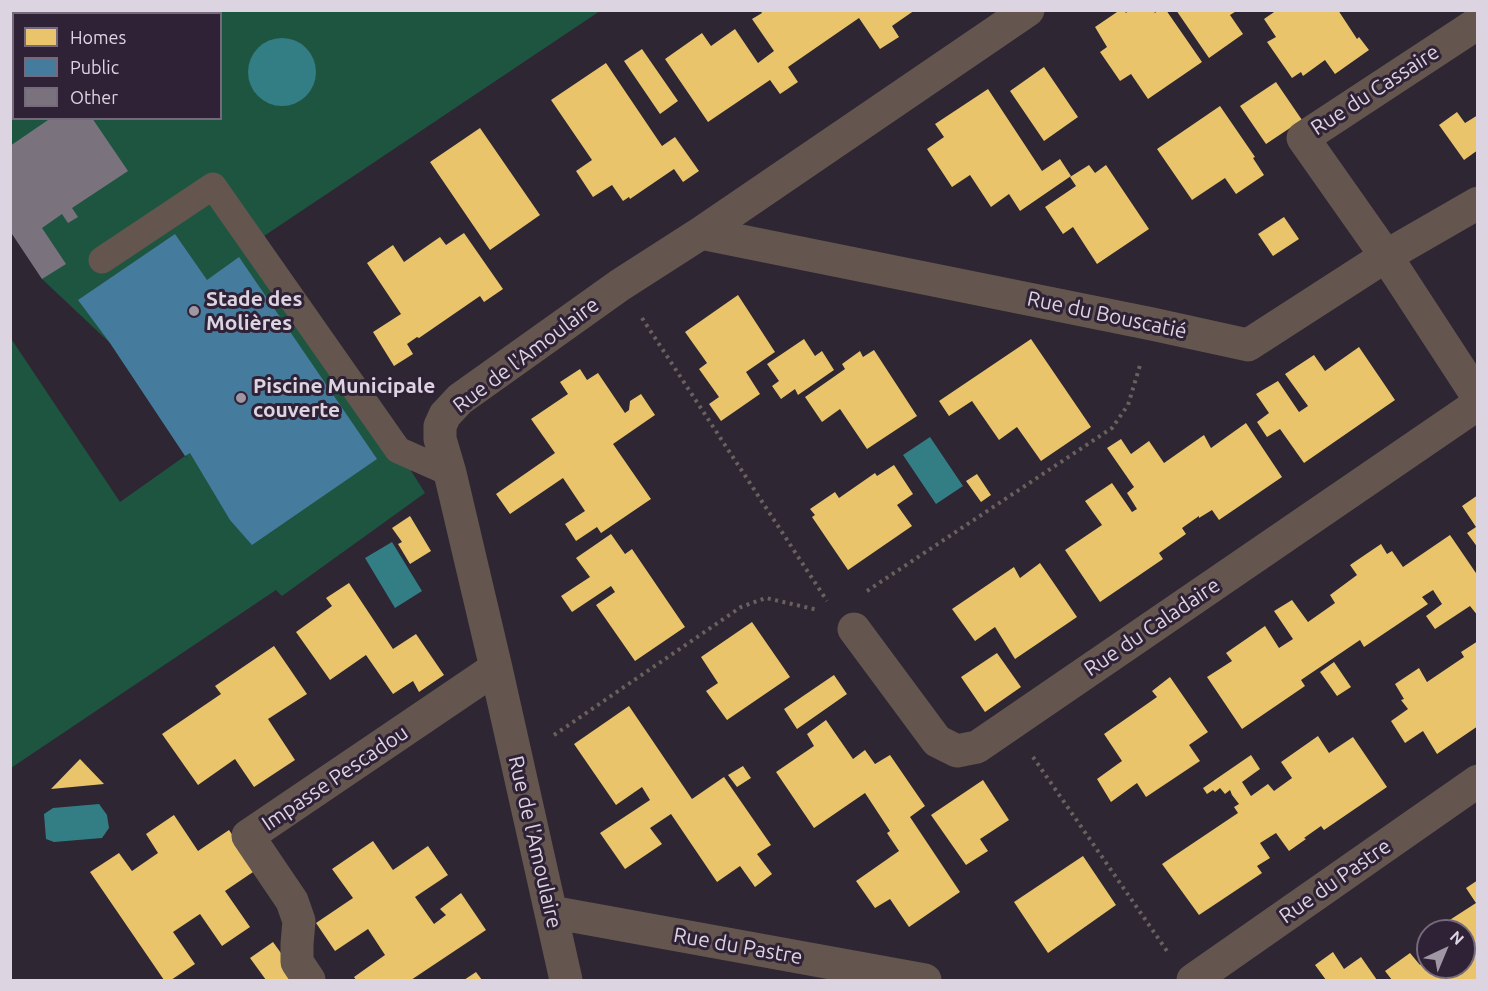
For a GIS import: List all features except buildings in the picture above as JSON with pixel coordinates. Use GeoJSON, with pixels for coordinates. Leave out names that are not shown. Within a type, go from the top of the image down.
{"type":"FeatureCollection","features":[{"type":"Feature","properties":{"kind":"street","name":"Rue de l'Amoulaire"},"geometry":{"type":"LineString","coordinates":[[564,980],[496,668],[450,473],[440,440],[440,426],[445,415],[460,399],[620,285],[701,233],[1028,10]]}},
{"type":"Feature","properties":{"kind":"street","name":"Rue du Cassaire"},"geometry":{"type":"LineString","coordinates":[[1386,256],[1303,138],[1478,22]]}},
{"type":"Feature","properties":{"kind":"street","name":"Rue du Bouscatié"},"geometry":{"type":"LineString","coordinates":[[701,233],[1248,345],[1386,256],[1478,203]]}},
{"type":"Feature","properties":{"kind":"street"},"geometry":{"type":"LineString","coordinates":[[1386,256],[1478,397]]}},
{"type":"Feature","properties":{"kind":"street","name":"Rue du Caladaire"},"geometry":{"type":"LineString","coordinates":[[844,621],[937,741],[957,751],[977,747],[1478,404]]}},
{"type":"Feature","properties":{"kind":"street","name":"Impasse Pescadou"},"geometry":{"type":"LineString","coordinates":[[309,981],[297,962],[299,921],[292,901],[248,836],[496,668]]}},
{"type":"Feature","properties":{"kind":"street","name":"Rue du Pastre"},"geometry":{"type":"LineString","coordinates":[[1193,981],[1478,781]]}},
{"type":"Feature","properties":{"kind":"street","name":"Rue du Pastre"},"geometry":{"type":"LineString","coordinates":[[551,912],[925,981]]}},
{"type":"Feature","properties":{"kind":"lane"},"geometry":{"type":"LineString","coordinates":[[102,260],[213,186],[398,450],[450,473]]}},
{"type":"Feature","properties":{"kind":"path"},"geometry":{"type":"LineString","coordinates":[[620,285],[844,621]]}},
{"type":"Feature","properties":{"kind":"path"},"geometry":{"type":"LineString","coordinates":[[864,593],[1112,428],[1128,405],[1152,324]]}},
{"type":"Feature","properties":{"kind":"path"},"geometry":{"type":"LineString","coordinates":[[516,761],[741,607],[766,598],[819,611],[844,621]]}},
{"type":"Feature","properties":{"kind":"path"},"geometry":{"type":"LineString","coordinates":[[1011,724],[1167,951]]}},
{"type":"Feature","properties":{"kind":"green space","name":"Stade des Molières"},"geometry":{"type":"Polygon","coordinates":[[[11,11],[600,11],[264,236],[425,493],[282,596],[276,590],[11,768],[10,337],[120,502],[185,456],[188,459],[110,343],[42,279],[11,232],[11,11]]]}},
{"type":"Feature","properties":{"kind":"water"},"geometry":{"type":"Polygon","coordinates":[[[93,11],[182,11],[181,12],[93,11]]]}},
{"type":"Feature","properties":{"kind":"water"},"geometry":{"type":"Polygon","coordinates":[[[282,38],[295,40],[306,48],[314,59],[316,72],[314,85],[306,96],[295,104],[282,106],[269,104],[258,96],[250,85],[248,72],[250,59],[258,48],[269,40],[282,38]]]}},
{"type":"Feature","properties":{"kind":"water"},"geometry":{"type":"Polygon","coordinates":[[[930,437],[963,486],[936,504],[903,455],[930,437]]]}},
{"type":"Feature","properties":{"kind":"water"},"geometry":{"type":"Polygon","coordinates":[[[392,542],[422,591],[395,608],[365,558],[392,542]]]}},
{"type":"Feature","properties":{"kind":"water"},"geometry":{"type":"Polygon","coordinates":[[[99,804],[107,815],[109,828],[102,838],[54,842],[46,839],[44,814],[53,808],[99,804]]]}},
{"type":"Feature","properties":{"kind":"place","name":"Stade des Molières"},"geometry":{"type":"Point","coordinates":[194,311]}},
{"type":"Feature","properties":{"kind":"place","name":"Piscine Municipale couverte"},"geometry":{"type":"Point","coordinates":[241,398]}}]}
